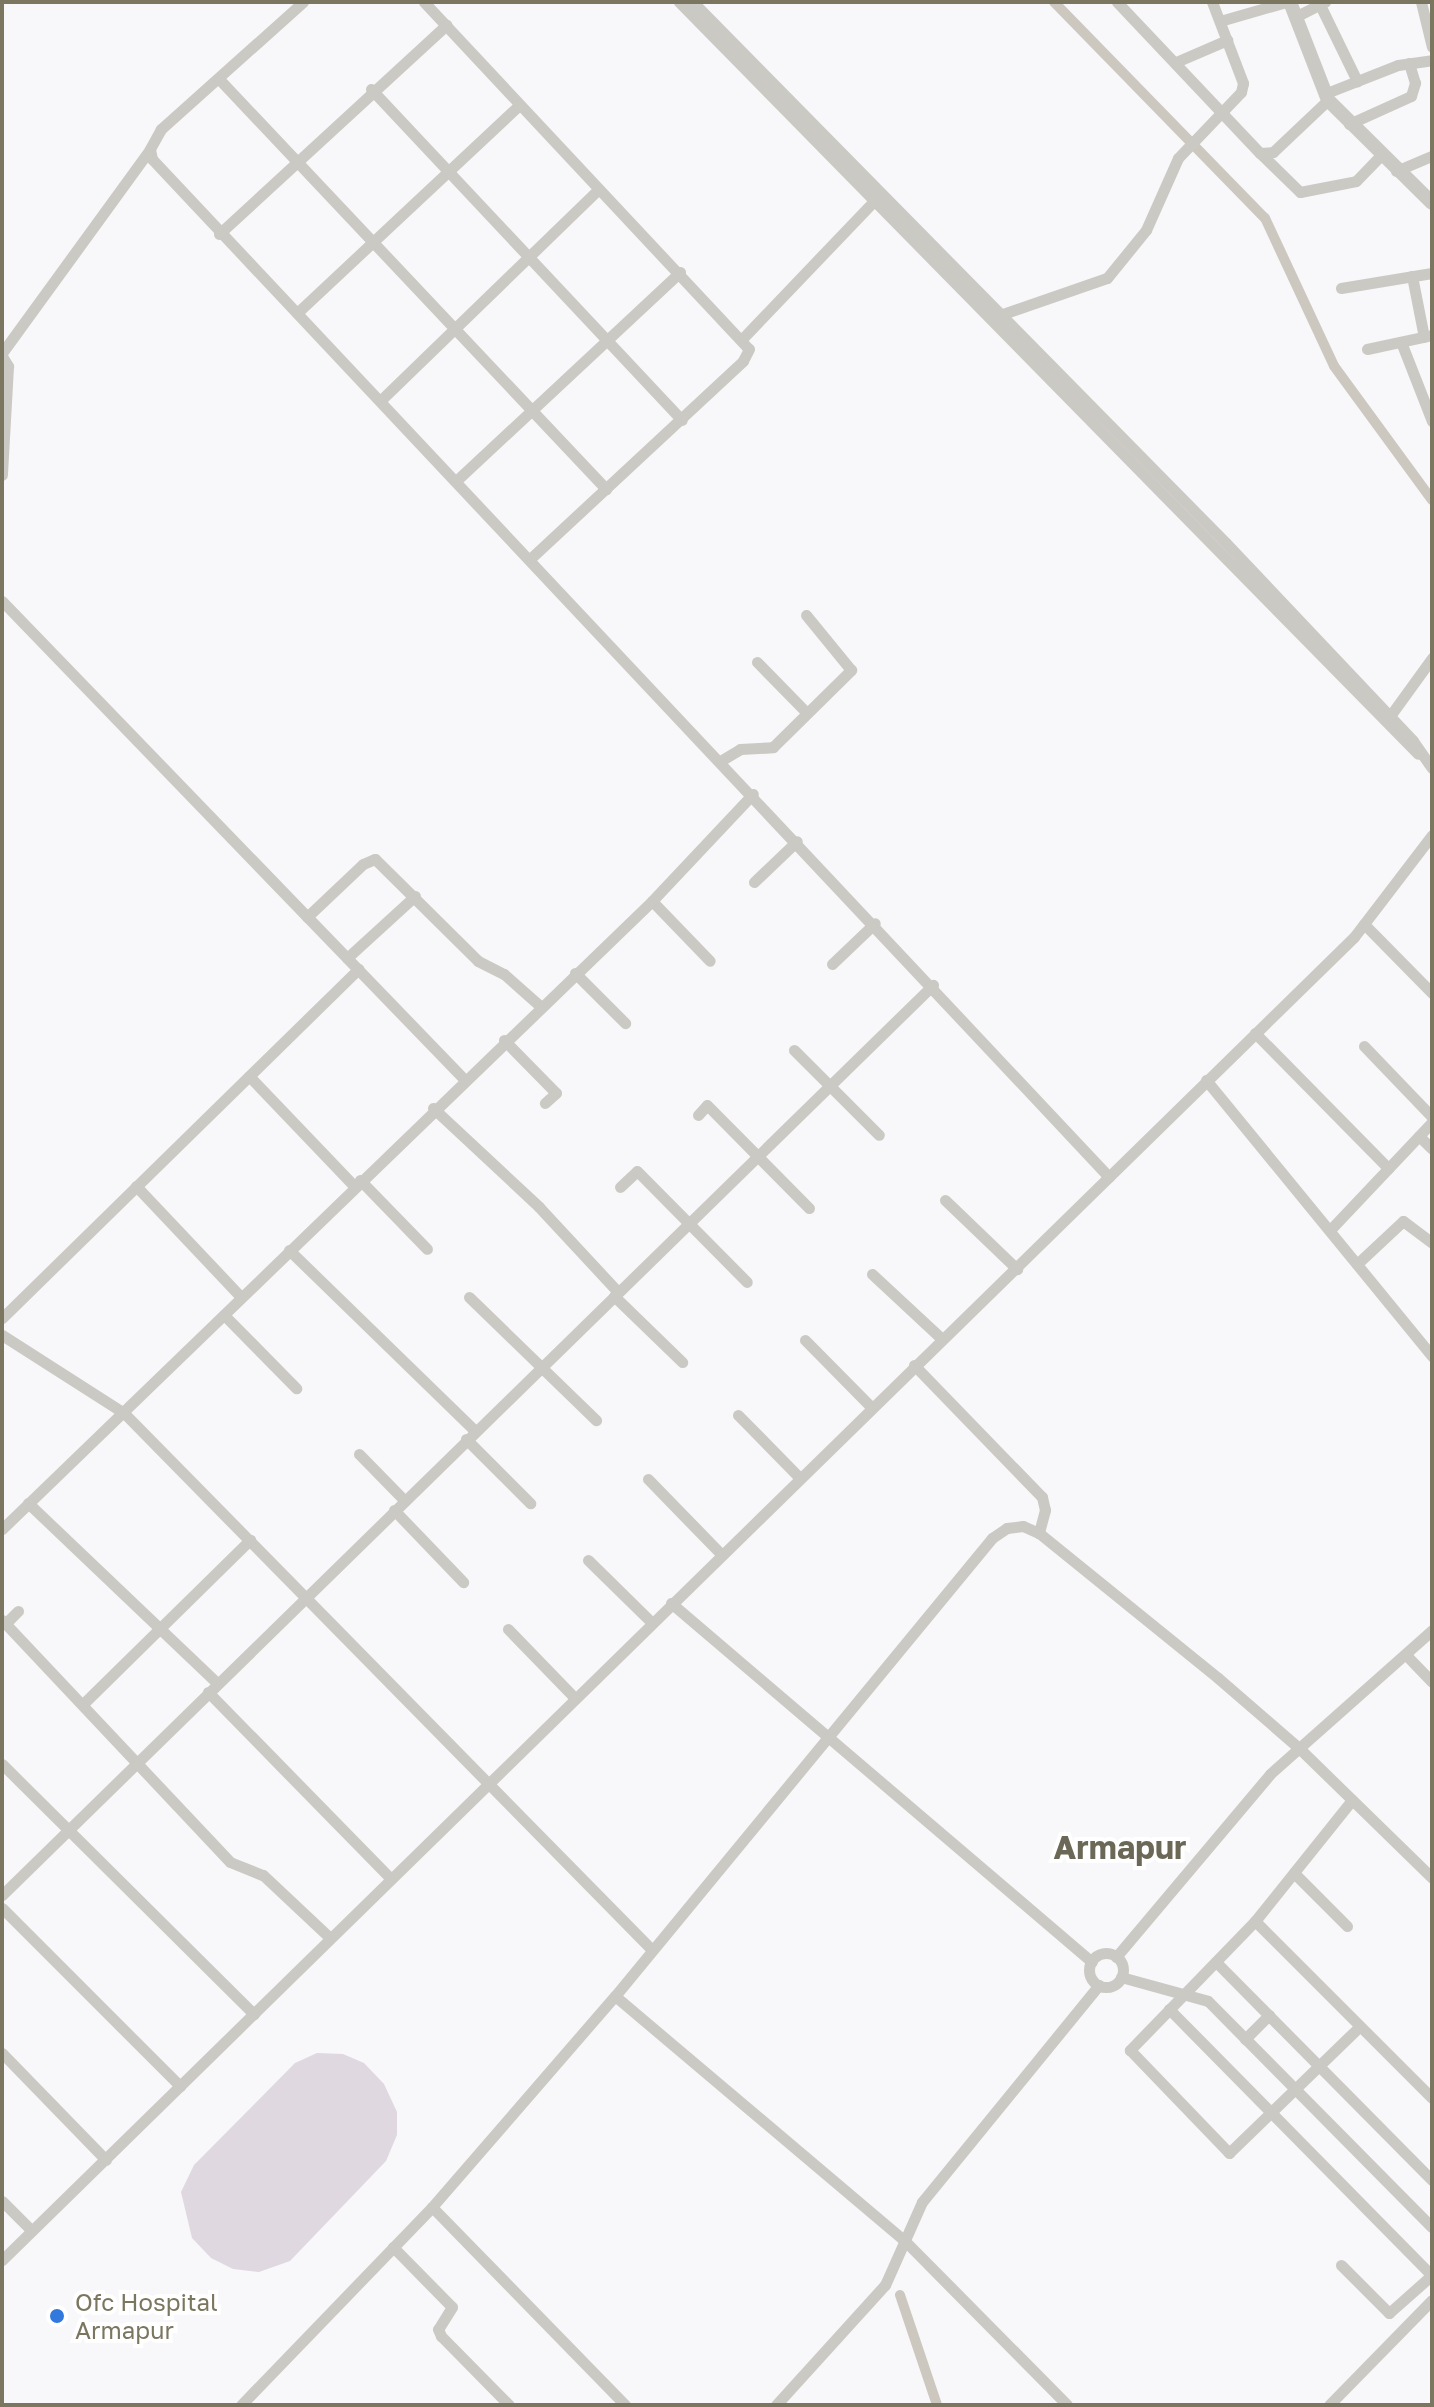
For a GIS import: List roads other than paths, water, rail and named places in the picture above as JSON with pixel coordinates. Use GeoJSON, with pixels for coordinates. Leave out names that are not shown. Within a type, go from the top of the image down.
{"type":"FeatureCollection","features":[{"type":"Feature","properties":{"kind":"street"},"geometry":{"type":"LineString","coordinates":[[2,475],[8,366],[2,354],[150,149],[161,129],[303,2]]}},
{"type":"Feature","properties":{"kind":"street"},"geometry":{"type":"LineString","coordinates":[[424,2],[518,106],[743,338],[748,355],[531,558]]}},
{"type":"Feature","properties":{"kind":"street"},"geometry":{"type":"LineString","coordinates":[[679,2],[877,198],[1432,768]]}},
{"type":"Feature","properties":{"kind":"street"},"geometry":{"type":"LineString","coordinates":[[693,2],[877,198],[1000,315],[1390,716],[1419,754]]}},
{"type":"Feature","properties":{"kind":"street"},"geometry":{"type":"LineString","coordinates":[[1117,2],[1300,192],[1356,181],[1381,155]]}},
{"type":"Feature","properties":{"kind":"street"},"geometry":{"type":"LineString","coordinates":[[1000,315],[1107,278],[1146,230],[1178,158],[1223,113],[1243,87],[1212,2]]}},
{"type":"Feature","properties":{"kind":"street"},"geometry":{"type":"LineString","coordinates":[[1220,21],[1288,2],[1326,97],[1349,124],[1432,203]]}},
{"type":"Feature","properties":{"kind":"street"},"geometry":{"type":"LineString","coordinates":[[1421,2],[1432,47]]}},
{"type":"Feature","properties":{"kind":"street"},"geometry":{"type":"LineString","coordinates":[[1295,17],[1323,4],[1357,81]]}},
{"type":"Feature","properties":{"kind":"street"},"geometry":{"type":"LineString","coordinates":[[219,234],[371,89],[446,25]]}},
{"type":"Feature","properties":{"kind":"street"},"geometry":{"type":"LineString","coordinates":[[1176,62],[1227,40]]}},
{"type":"Feature","properties":{"kind":"street"},"geometry":{"type":"LineString","coordinates":[[1260,153],[1273,152],[1326,97],[1357,81],[1409,63],[1432,60]]}},
{"type":"Feature","properties":{"kind":"street"},"geometry":{"type":"LineString","coordinates":[[1349,124],[1411,96],[1415,83],[1409,63]]}},
{"type":"Feature","properties":{"kind":"street"},"geometry":{"type":"LineString","coordinates":[[219,79],[606,489]]}},
{"type":"Feature","properties":{"kind":"street"},"geometry":{"type":"LineString","coordinates":[[371,89],[445,172],[608,339],[682,420]]}},
{"type":"Feature","properties":{"kind":"street"},"geometry":{"type":"LineString","coordinates":[[297,313],[518,106]]}},
{"type":"Feature","properties":{"kind":"street"},"geometry":{"type":"LineString","coordinates":[[150,149],[152,159],[219,234],[722,760],[1109,1177]]}},
{"type":"Feature","properties":{"kind":"street"},"geometry":{"type":"LineString","coordinates":[[1396,171],[1432,156]]}},
{"type":"Feature","properties":{"kind":"street"},"geometry":{"type":"LineString","coordinates":[[381,400],[525,257],[599,189]]}},
{"type":"Feature","properties":{"kind":"street"},"geometry":{"type":"LineString","coordinates":[[743,338],[877,198]]}},
{"type":"Feature","properties":{"kind":"street"},"geometry":{"type":"LineString","coordinates":[[457,480],[680,272]]}},
{"type":"Feature","properties":{"kind":"street"},"geometry":{"type":"LineString","coordinates":[[1341,288],[1432,273]]}},
{"type":"Feature","properties":{"kind":"street"},"geometry":{"type":"LineString","coordinates":[[1367,349],[1428,336],[1412,276]]}},
{"type":"Feature","properties":{"kind":"street"},"geometry":{"type":"LineString","coordinates":[[1401,342],[1431,415]]}},
{"type":"Feature","properties":{"kind":"street"},"geometry":{"type":"LineString","coordinates":[[2,601],[463,1078]]}},
{"type":"Feature","properties":{"kind":"street"},"geometry":{"type":"LineString","coordinates":[[722,760],[740,749],[768,750],[851,667],[806,615]]}},
{"type":"Feature","properties":{"kind":"street"},"geometry":{"type":"LineString","coordinates":[[1390,716],[1432,658]]}},
{"type":"Feature","properties":{"kind":"street"},"geometry":{"type":"LineString","coordinates":[[757,662],[806,712]]}},
{"type":"Feature","properties":{"kind":"street"},"geometry":{"type":"LineString","coordinates":[[2,1529],[463,1078],[652,901],[753,794]]}},
{"type":"Feature","properties":{"kind":"street"},"geometry":{"type":"LineString","coordinates":[[2,2260],[1255,1033],[1364,924],[1432,835]]}},
{"type":"Feature","properties":{"kind":"street"},"geometry":{"type":"LineString","coordinates":[[754,882],[797,841]]}},
{"type":"Feature","properties":{"kind":"street"},"geometry":{"type":"LineString","coordinates":[[307,917],[368,860],[379,862],[478,961],[504,974],[540,1006]]}},
{"type":"Feature","properties":{"kind":"street"},"geometry":{"type":"LineString","coordinates":[[347,958],[415,896]]}},
{"type":"Feature","properties":{"kind":"street"},"geometry":{"type":"LineString","coordinates":[[652,901],[710,961]]}},
{"type":"Feature","properties":{"kind":"street"},"geometry":{"type":"LineString","coordinates":[[832,964],[875,923]]}},
{"type":"Feature","properties":{"kind":"street"},"geometry":{"type":"LineString","coordinates":[[1364,924],[1432,993]]}},
{"type":"Feature","properties":{"kind":"street"},"geometry":{"type":"LineString","coordinates":[[2,1318],[358,969]]}},
{"type":"Feature","properties":{"kind":"street"},"geometry":{"type":"LineString","coordinates":[[575,973],[625,1023]]}},
{"type":"Feature","properties":{"kind":"street"},"geometry":{"type":"LineString","coordinates":[[2,1895],[933,985]]}},
{"type":"Feature","properties":{"kind":"street"},"geometry":{"type":"LineString","coordinates":[[1255,1033],[1388,1168]]}},
{"type":"Feature","properties":{"kind":"street"},"geometry":{"type":"LineString","coordinates":[[504,1040],[556,1093],[545,1103]]}},
{"type":"Feature","properties":{"kind":"street"},"geometry":{"type":"LineString","coordinates":[[1330,1230],[1432,1120],[1364,1046]]}},
{"type":"Feature","properties":{"kind":"street"},"geometry":{"type":"LineString","coordinates":[[794,1050],[879,1135]]}},
{"type":"Feature","properties":{"kind":"street"},"geometry":{"type":"LineString","coordinates":[[249,1076],[427,1249]]}},
{"type":"Feature","properties":{"kind":"street"},"geometry":{"type":"LineString","coordinates":[[1206,1080],[1432,1356]]}},
{"type":"Feature","properties":{"kind":"street"},"geometry":{"type":"LineString","coordinates":[[698,1115],[707,1105],[809,1208]]}},
{"type":"Feature","properties":{"kind":"street"},"geometry":{"type":"LineString","coordinates":[[433,1108],[539,1207],[682,1362]]}},
{"type":"Feature","properties":{"kind":"street"},"geometry":{"type":"LineString","coordinates":[[1419,1136],[1432,1149]]}},
{"type":"Feature","properties":{"kind":"street"},"geometry":{"type":"LineString","coordinates":[[620,1187],[637,1171],[747,1282]]}},
{"type":"Feature","properties":{"kind":"street"},"geometry":{"type":"LineString","coordinates":[[136,1186],[241,1297]]}},
{"type":"Feature","properties":{"kind":"street"},"geometry":{"type":"LineString","coordinates":[[945,1200],[1017,1269]]}},
{"type":"Feature","properties":{"kind":"street"},"geometry":{"type":"LineString","coordinates":[[1357,1264],[1403,1221],[1432,1243]]}},
{"type":"Feature","properties":{"kind":"street"},"geometry":{"type":"LineString","coordinates":[[289,1250],[470,1435],[530,1503]]}},
{"type":"Feature","properties":{"kind":"street"},"geometry":{"type":"LineString","coordinates":[[872,1274],[942,1339]]}},
{"type":"Feature","properties":{"kind":"street"},"geometry":{"type":"LineString","coordinates":[[469,1297],[596,1420]]}},
{"type":"Feature","properties":{"kind":"street"},"geometry":{"type":"LineString","coordinates":[[224,1315],[296,1388]]}},
{"type":"Feature","properties":{"kind":"street"},"geometry":{"type":"LineString","coordinates":[[2,1335],[124,1413],[652,1950]]}},
{"type":"Feature","properties":{"kind":"street"},"geometry":{"type":"LineString","coordinates":[[805,1340],[871,1407]]}},
{"type":"Feature","properties":{"kind":"street"},"geometry":{"type":"LineString","coordinates":[[914,1365],[1042,1497],[1045,1510],[1039,1533]]}},
{"type":"Feature","properties":{"kind":"street"},"geometry":{"type":"LineString","coordinates":[[738,1415],[799,1477]]}},
{"type":"Feature","properties":{"kind":"street"},"geometry":{"type":"LineString","coordinates":[[359,1454],[404,1500]]}},
{"type":"Feature","properties":{"kind":"street"},"geometry":{"type":"LineString","coordinates":[[648,1479],[721,1554]]}},
{"type":"Feature","properties":{"kind":"street"},"geometry":{"type":"LineString","coordinates":[[28,1503],[161,1628],[390,1878]]}},
{"type":"Feature","properties":{"kind":"street"},"geometry":{"type":"LineString","coordinates":[[394,1510],[463,1582]]}},
{"type":"Feature","properties":{"kind":"street"},"geometry":{"type":"LineString","coordinates":[[241,2405],[432,2207],[615,1996],[826,1735],[992,1538],[1023,1526],[1039,1533],[1301,1750],[1432,1878]]}},
{"type":"Feature","properties":{"kind":"street"},"geometry":{"type":"LineString","coordinates":[[84,1703],[250,1540]]}},
{"type":"Feature","properties":{"kind":"street"},"geometry":{"type":"LineString","coordinates":[[588,1560],[651,1622]]}},
{"type":"Feature","properties":{"kind":"street"},"geometry":{"type":"LineString","coordinates":[[671,1603],[1092,1962]]}},
{"type":"Feature","properties":{"kind":"street"},"geometry":{"type":"LineString","coordinates":[[18,1611],[4,1622],[84,1703],[230,1862],[263,1875],[330,1938]]}},
{"type":"Feature","properties":{"kind":"street"},"geometry":{"type":"LineString","coordinates":[[508,1629],[574,1697]]}},
{"type":"Feature","properties":{"kind":"street"},"geometry":{"type":"LineString","coordinates":[[1116,1957],[1270,1774],[1301,1750],[1432,1630]]}},
{"type":"Feature","properties":{"kind":"street"},"geometry":{"type":"LineString","coordinates":[[1406,1655],[1432,1682]]}},
{"type":"Feature","properties":{"kind":"street"},"geometry":{"type":"LineString","coordinates":[[2,1764],[66,1831],[254,2014]]}},
{"type":"Feature","properties":{"kind":"street"},"geometry":{"type":"LineString","coordinates":[[1352,1800],[1255,1921],[1130,2050],[1221,2149],[1233,2150],[1360,2026]]}},
{"type":"Feature","properties":{"kind":"street"},"geometry":{"type":"LineString","coordinates":[[1294,1873],[1347,1926]]}},
{"type":"Feature","properties":{"kind":"street"},"geometry":{"type":"LineString","coordinates":[[2,1908],[180,2086]]}},
{"type":"Feature","properties":{"kind":"street"},"geometry":{"type":"LineString","coordinates":[[1255,1921],[1432,2098]]}},
{"type":"Feature","properties":{"kind":"street"},"geometry":{"type":"LineString","coordinates":[[1099,1985],[1090,1972],[1092,1962],[1105,1954],[1116,1957]]}},
{"type":"Feature","properties":{"kind":"street"},"geometry":{"type":"LineString","coordinates":[[1116,1957],[1121,1977]]}},
{"type":"Feature","properties":{"kind":"street"},"geometry":{"type":"LineString","coordinates":[[1216,1962],[1432,2180]]}},
{"type":"Feature","properties":{"kind":"street"},"geometry":{"type":"LineString","coordinates":[[1099,1985],[1114,1985],[1121,1977]]}},
{"type":"Feature","properties":{"kind":"street"},"geometry":{"type":"LineString","coordinates":[[1121,1977],[1187,1992],[1208,2001],[1432,2227]]}},
{"type":"Feature","properties":{"kind":"street"},"geometry":{"type":"LineString","coordinates":[[776,2405],[885,2285],[922,2202],[1099,1985]]}},
{"type":"Feature","properties":{"kind":"street"},"geometry":{"type":"LineString","coordinates":[[615,1996],[903,2239],[1067,2405]]}},
{"type":"Feature","properties":{"kind":"street"},"geometry":{"type":"LineString","coordinates":[[1169,2009],[1432,2275],[1389,2313],[1341,2265]]}},
{"type":"Feature","properties":{"kind":"street"},"geometry":{"type":"LineString","coordinates":[[1245,2039],[1269,2015]]}},
{"type":"Feature","properties":{"kind":"street"},"geometry":{"type":"LineString","coordinates":[[2,2053],[106,2160]]}},
{"type":"Feature","properties":{"kind":"street"},"geometry":{"type":"LineString","coordinates":[[2,2201],[32,2231]]}},
{"type":"Feature","properties":{"kind":"street"},"geometry":{"type":"LineString","coordinates":[[432,2207],[625,2405]]}},
{"type":"Feature","properties":{"kind":"street"},"geometry":{"type":"LineString","coordinates":[[393,2247],[452,2307],[438,2329],[441,2336],[509,2405]]}},
{"type":"Feature","properties":{"kind":"street"},"geometry":{"type":"LineString","coordinates":[[1329,2405],[1432,2300]]}},
{"type":"Feature","properties":{"kind":"waterway"},"geometry":{"type":"LineString","coordinates":[[1054,2],[1265,218],[1334,366],[1432,500]]}},
{"type":"Feature","properties":{"kind":"waterway"},"geometry":{"type":"LineString","coordinates":[[900,2295],[937,2405]]}},
{"type":"Feature","properties":{"kind":"place","name":"Ofc Hospital Armapur"},"geometry":{"type":"Point","coordinates":[57,2316]}},
{"type":"Feature","properties":{"kind":"district","name":"Armapur"},"geometry":{"type":"Point","coordinates":[1120,1847]}}]}
